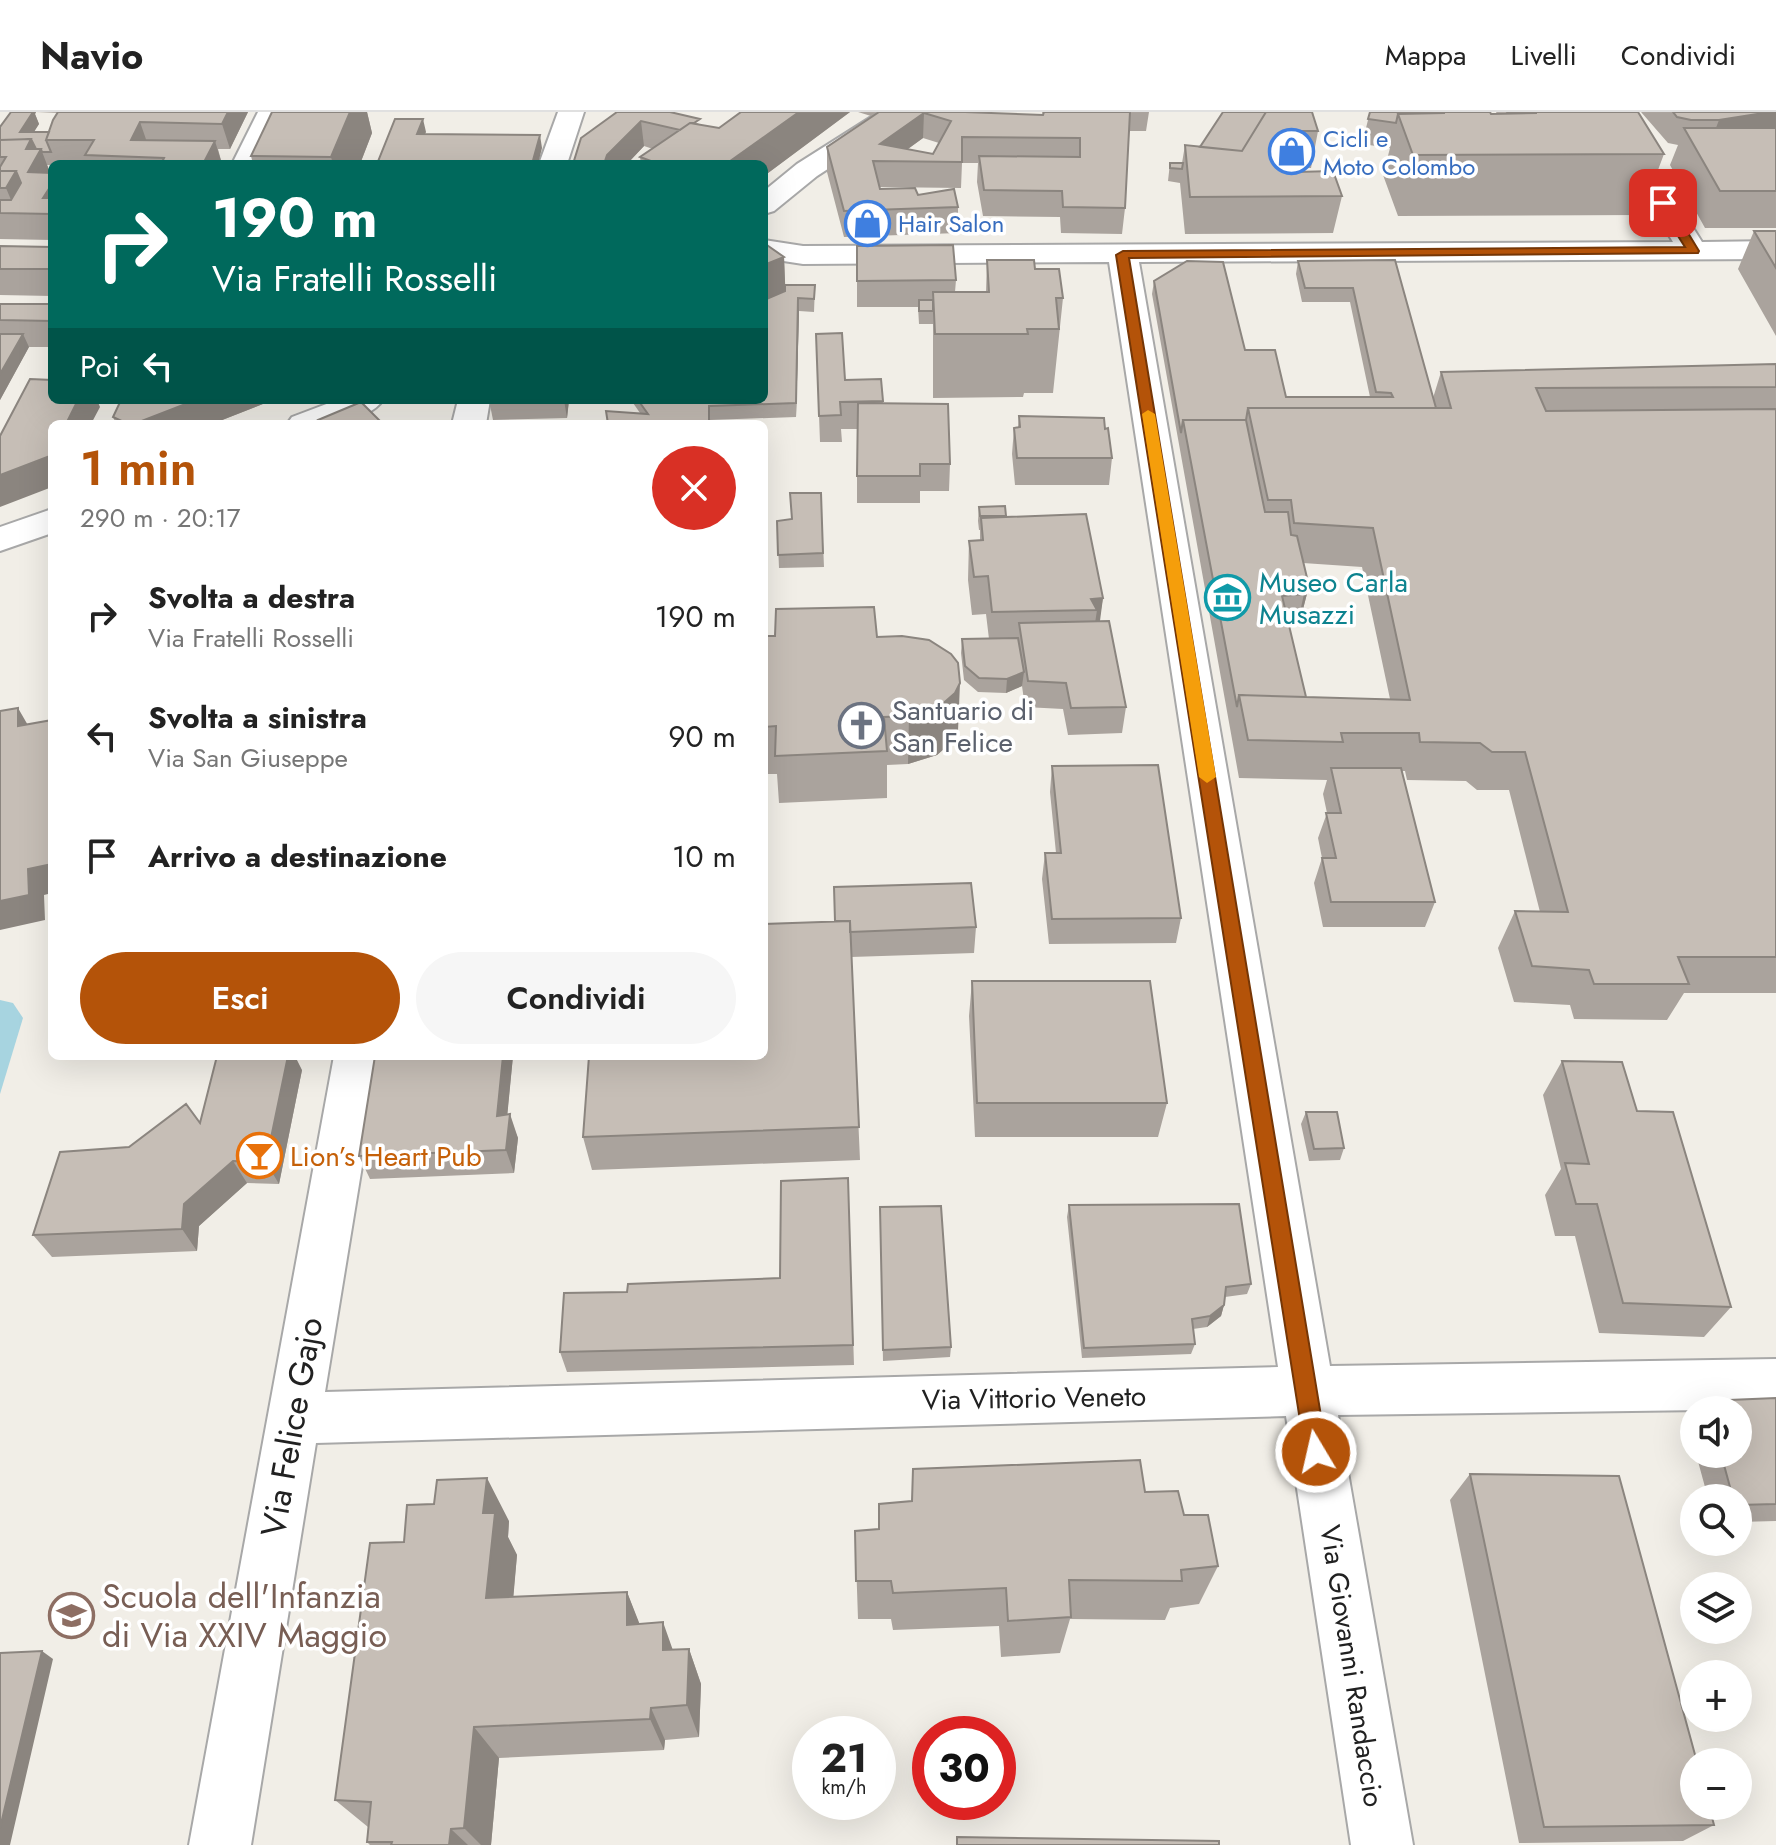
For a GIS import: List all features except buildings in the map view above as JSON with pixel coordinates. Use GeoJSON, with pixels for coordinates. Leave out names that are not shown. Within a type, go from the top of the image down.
{"type":"FeatureCollection","features":[{"type":"Feature","properties":{"kind":"street"},"geometry":{"type":"LineString","coordinates":[[248,160],[271,112]]}},
{"type":"Feature","properties":{"kind":"street"},"geometry":{"type":"LineString","coordinates":[[554,160],[571,112]]}},
{"type":"Feature","properties":{"kind":"street"},"geometry":{"type":"LineString","coordinates":[[768,202],[807,170],[897,112]]}},
{"type":"Feature","properties":{"kind":"street"},"geometry":{"type":"LineString","coordinates":[[1607,112],[1693,251]]}},
{"type":"Feature","properties":{"kind":"street"},"geometry":{"type":"LineString","coordinates":[[1634,155],[1663,156]]}},
{"type":"Feature","properties":{"kind":"street"},"geometry":{"type":"LineString","coordinates":[[768,250],[803,255],[1776,250]]}},
{"type":"Feature","properties":{"kind":"street","name":"Via Giovanni Randaccio"},"geometry":{"type":"LineString","coordinates":[[1123,255],[1382,1845]]}},
{"type":"Feature","properties":{"kind":"street"},"geometry":{"type":"LineString","coordinates":[[314,420],[356,404]]}},
{"type":"Feature","properties":{"kind":"street"},"geometry":{"type":"LineString","coordinates":[[0,540],[48,522]]}},
{"type":"Feature","properties":{"kind":"street","name":"Via Felice Gajo"},"geometry":{"type":"LineString","coordinates":[[220,1845],[356,1060]]}},
{"type":"Feature","properties":{"kind":"street","name":"Via Vittorio Veneto"},"geometry":{"type":"LineString","coordinates":[[293,1418],[1306,1391],[1776,1384]]}},
{"type":"Feature","properties":{"kind":"water"},"geometry":{"type":"Polygon","coordinates":[[[0,1000],[13,1003],[23,1018],[0,1094],[0,1000]]]}},
{"type":"Feature","properties":{"kind":"slow traffic"},"geometry":{"type":"LineString","coordinates":[[1148,414],[1207,777]]}},
{"type":"Feature","properties":{"kind":"place","name":"Cicli e Moto Colombo"},"geometry":{"type":"Point","coordinates":[1292,152]}},
{"type":"Feature","properties":{"kind":"place","name":"Hair Salon"},"geometry":{"type":"Point","coordinates":[867,223]}},
{"type":"Feature","properties":{"kind":"place","name":"Museo Carla Musazzi"},"geometry":{"type":"Point","coordinates":[1228,598]}},
{"type":"Feature","properties":{"kind":"place","name":"Santuario di San Felice"},"geometry":{"type":"Point","coordinates":[861,726]}},
{"type":"Feature","properties":{"kind":"place","name":"Lion’s Heart Pub"},"geometry":{"type":"Point","coordinates":[259,1156]}},
{"type":"Feature","properties":{"kind":"place","name":"Scuola dell'Infanzia di Via XXIV Maggio"},"geometry":{"type":"Point","coordinates":[71,1616]}},
{"type":"Feature","properties":{"kind":"route"},"geometry":{"type":"LineString","coordinates":[[1316,1452],[1123,255],[1693,251],[1663,203]]}}]}
